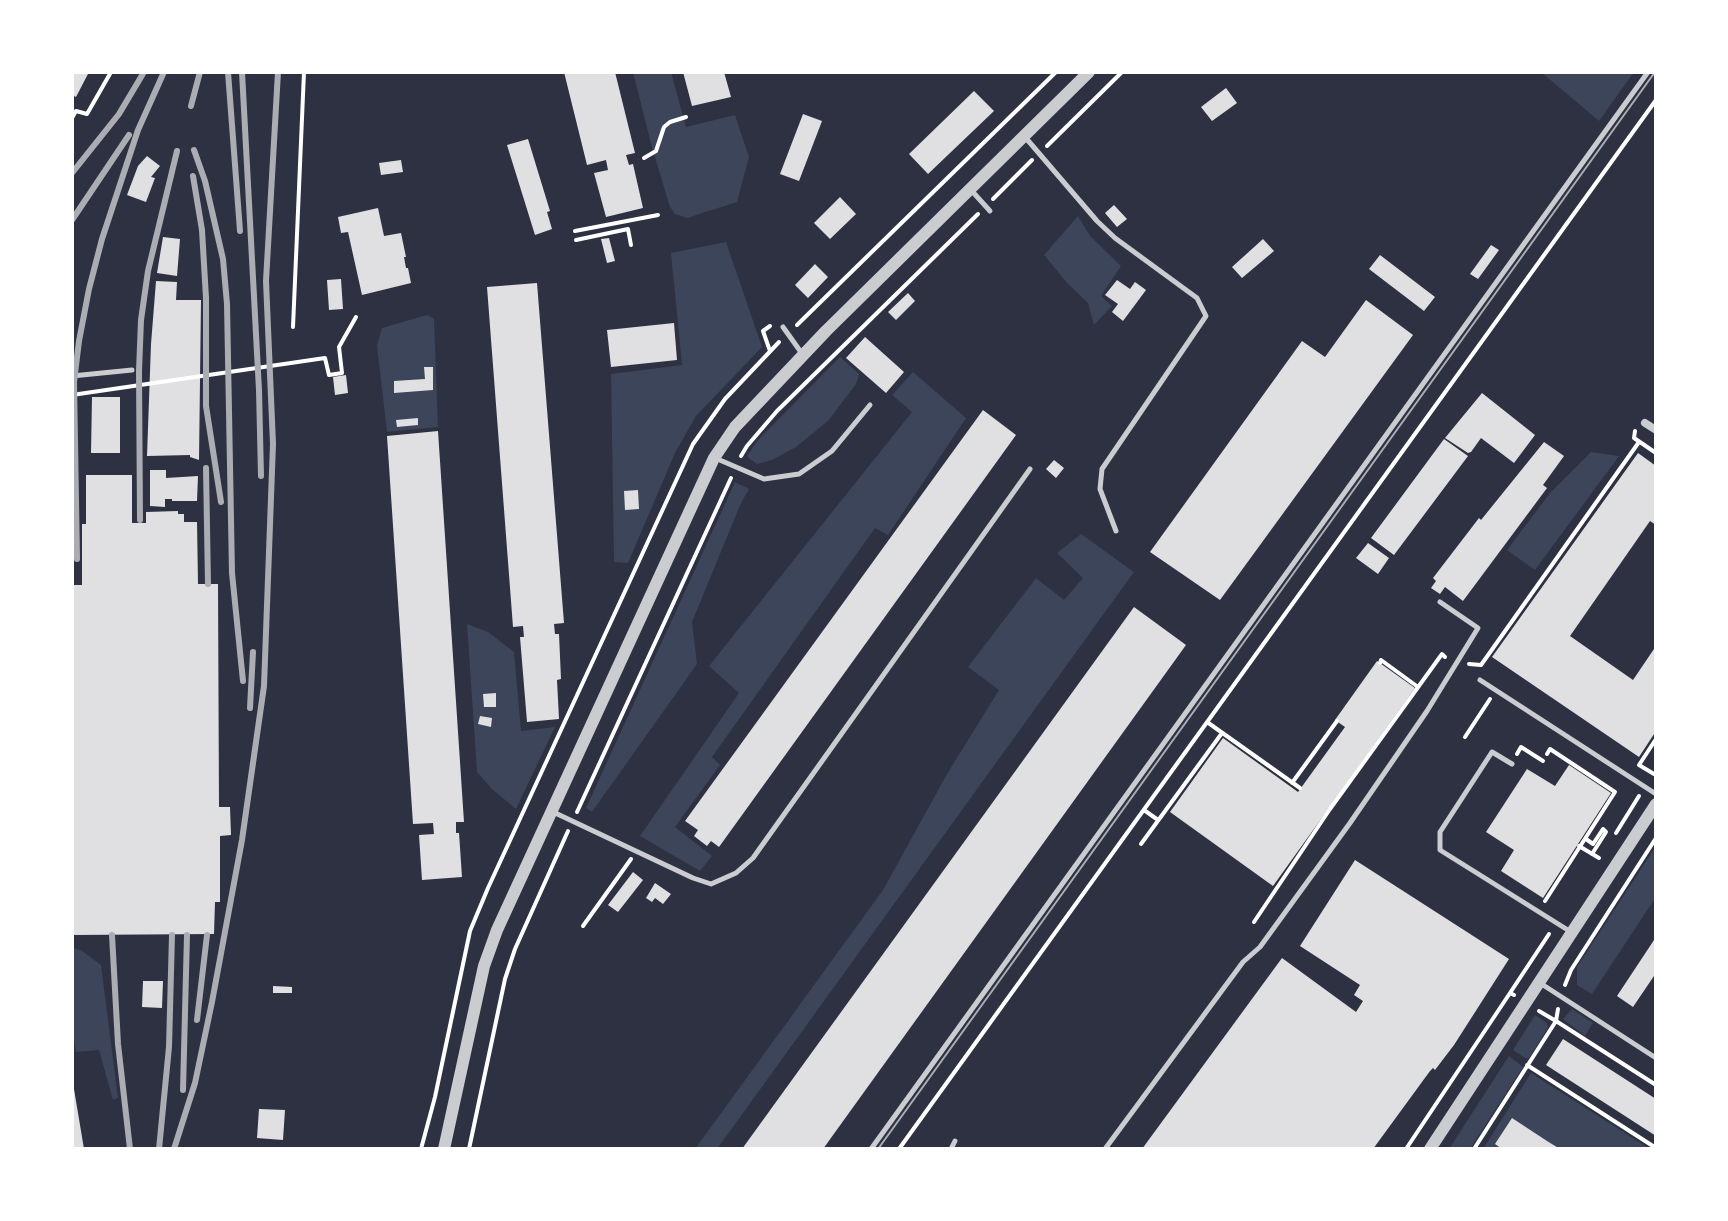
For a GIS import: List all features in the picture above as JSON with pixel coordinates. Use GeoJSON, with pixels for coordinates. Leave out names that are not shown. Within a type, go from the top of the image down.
{"type":"FeatureCollection","features":[{"type":"Feature","properties":{"kind":"street"},"geometry":{"type":"LineString","coordinates":[[444,1149],[484,966],[497,930],[714,458],[735,427],[803,356],[1089,72]]}},
{"type":"Feature","properties":{"kind":"street"},"geometry":{"type":"LineString","coordinates":[[1645,423],[1656,430]]}},
{"type":"Feature","properties":{"kind":"street"},"geometry":{"type":"LineString","coordinates":[[1430,1149],[1656,804]]}},
{"type":"Feature","properties":{"kind":"lane"},"geometry":{"type":"LineString","coordinates":[[871,1149],[1648,72]]}},
{"type":"Feature","properties":{"kind":"lane"},"geometry":{"type":"LineString","coordinates":[[1025,136],[1097,221],[1197,298],[1206,316],[1102,469],[1100,489],[1116,531]]}},
{"type":"Feature","properties":{"kind":"lane"},"geometry":{"type":"LineString","coordinates":[[971,189],[987,209]]}},
{"type":"Feature","properties":{"kind":"lane"},"geometry":{"type":"LineString","coordinates":[[783,327],[803,356]]}},
{"type":"Feature","properties":{"kind":"lane"},"geometry":{"type":"LineString","coordinates":[[72,376],[132,370]]}},
{"type":"Feature","properties":{"kind":"lane"},"geometry":{"type":"LineString","coordinates":[[714,458],[764,479],[799,474],[832,451],[870,405]]}},
{"type":"Feature","properties":{"kind":"lane"},"geometry":{"type":"LineString","coordinates":[[550,811],[693,878],[711,884],[736,873],[753,858],[1030,469]]}},
{"type":"Feature","properties":{"kind":"lane"},"geometry":{"type":"LineString","coordinates":[[1105,1149],[1243,962],[1260,947],[1295,900],[1427,711],[1478,628],[1440,602]]}},
{"type":"Feature","properties":{"kind":"lane"},"geometry":{"type":"LineString","coordinates":[[1480,680],[1656,794]]}},
{"type":"Feature","properties":{"kind":"lane"},"geometry":{"type":"LineString","coordinates":[[1512,764],[1492,752],[1440,832],[1440,850],[1572,933]]}},
{"type":"Feature","properties":{"kind":"lane"},"geometry":{"type":"LineString","coordinates":[[1540,982],[1656,1058]]}},
{"type":"Feature","properties":{"kind":"lane"},"geometry":{"type":"LineString","coordinates":[[951,1149],[955,1141]]}},
{"type":"Feature","properties":{"kind":"path"},"geometry":{"type":"LineString","coordinates":[[72,118],[76,111],[87,114],[111,72]]}},
{"type":"Feature","properties":{"kind":"path"},"geometry":{"type":"LineString","coordinates":[[293,327],[304,72]]}},
{"type":"Feature","properties":{"kind":"path"},"geometry":{"type":"LineString","coordinates":[[469,1149],[505,979],[515,949],[747,446],[777,411],[987,209],[1122,72]]}},
{"type":"Feature","properties":{"kind":"path"},"geometry":{"type":"LineString","coordinates":[[899,1149],[1656,100]]}},
{"type":"Feature","properties":{"kind":"path"},"geometry":{"type":"LineString","coordinates":[[644,158],[656,151],[664,127],[686,117]]}},
{"type":"Feature","properties":{"kind":"path"},"geometry":{"type":"LineString","coordinates":[[575,231],[658,215]]}},
{"type":"Feature","properties":{"kind":"path"},"geometry":{"type":"LineString","coordinates":[[626,221],[631,245]]}},
{"type":"Feature","properties":{"kind":"path"},"geometry":{"type":"LineString","coordinates":[[576,240],[628,229]]}},
{"type":"Feature","properties":{"kind":"path"},"geometry":{"type":"LineString","coordinates":[[72,395],[325,358],[329,375],[342,373],[339,347],[356,317]]}},
{"type":"Feature","properties":{"kind":"path"},"geometry":{"type":"LineString","coordinates":[[770,351],[763,331],[772,325]]}},
{"type":"Feature","properties":{"kind":"path"},"geometry":{"type":"LineString","coordinates":[[1254,922],[1330,809],[1442,654],[1455,663],[1481,665],[1637,440],[1656,453]]}},
{"type":"Feature","properties":{"kind":"path"},"geometry":{"type":"LineString","coordinates":[[1380,663],[1381,660],[1418,687]]}},
{"type":"Feature","properties":{"kind":"path"},"geometry":{"type":"LineString","coordinates":[[1465,737],[1495,690]]}},
{"type":"Feature","properties":{"kind":"path"},"geometry":{"type":"LineString","coordinates":[[1292,783],[1337,721]]}},
{"type":"Feature","properties":{"kind":"path"},"geometry":{"type":"LineString","coordinates":[[1207,722],[1300,788]]}},
{"type":"Feature","properties":{"kind":"path"},"geometry":{"type":"LineString","coordinates":[[1141,844],[1222,733]]}},
{"type":"Feature","properties":{"kind":"path"},"geometry":{"type":"LineString","coordinates":[[1656,739],[1639,765],[1654,774],[1656,771]]}},
{"type":"Feature","properties":{"kind":"path"},"geometry":{"type":"LineString","coordinates":[[1521,747],[1543,761]]}},
{"type":"Feature","properties":{"kind":"path"},"geometry":{"type":"LineString","coordinates":[[1538,911],[1615,792],[1550,749],[1547,754]]}},
{"type":"Feature","properties":{"kind":"path"},"geometry":{"type":"LineString","coordinates":[[1614,835],[1645,787]]}},
{"type":"Feature","properties":{"kind":"path"},"geometry":{"type":"LineString","coordinates":[[1144,810],[1158,820]]}},
{"type":"Feature","properties":{"kind":"path"},"geometry":{"type":"LineString","coordinates":[[1585,839],[1593,844],[1603,829],[1606,832],[1592,854]]}},
{"type":"Feature","properties":{"kind":"path"},"geometry":{"type":"LineString","coordinates":[[1478,1148],[1527,1065],[1558,1022],[1561,996],[1571,970],[1656,838]]}},
{"type":"Feature","properties":{"kind":"path"},"geometry":{"type":"LineString","coordinates":[[1578,846],[1599,858],[1607,847]]}},
{"type":"Feature","properties":{"kind":"path"},"geometry":{"type":"LineString","coordinates":[[583,926],[637,851]]}},
{"type":"Feature","properties":{"kind":"path"},"geometry":{"type":"LineString","coordinates":[[1406,1149],[1512,994],[1556,923]]}},
{"type":"Feature","properties":{"kind":"path"},"geometry":{"type":"LineString","coordinates":[[1537,1010],[1656,1085]]}},
{"type":"Feature","properties":{"kind":"path"},"geometry":{"type":"LineString","coordinates":[[1527,1065],[1656,1148]]}},
{"type":"Feature","properties":{"kind":"path"},"geometry":{"type":"LineString","coordinates":[[1558,1085],[1564,1076]]}},
{"type":"Feature","properties":{"kind":"path"},"geometry":{"type":"LineString","coordinates":[[1593,1108],[1599,1099]]}},
{"type":"Feature","properties":{"kind":"path"},"geometry":{"type":"LineString","coordinates":[[1629,1131],[1634,1122]]}},
{"type":"Feature","properties":{"kind":"shaded area"},"geometry":{"type":"Polygon","coordinates":[[[633,72],[671,72],[686,127],[735,115],[749,157],[737,202],[687,218],[675,214],[670,207],[651,144],[633,72]]]}},
{"type":"Feature","properties":{"kind":"shaded area"},"geometry":{"type":"Polygon","coordinates":[[[1541,72],[1634,72],[1599,121],[1541,72]]]}},
{"type":"Feature","properties":{"kind":"shaded area"},"geometry":{"type":"Polygon","coordinates":[[[1078,216],[1090,236],[1121,266],[1101,296],[1112,306],[1094,325],[1088,303],[1044,255],[1078,216]]]}},
{"type":"Feature","properties":{"kind":"shaded area"},"geometry":{"type":"Polygon","coordinates":[[[726,242],[762,347],[696,416],[675,453],[628,563],[614,562],[611,374],[682,365],[671,253],[726,242]]]}},
{"type":"Feature","properties":{"kind":"shaded area"},"geometry":{"type":"Polygon","coordinates":[[[427,315],[434,319],[438,427],[387,432],[377,346],[382,328],[427,315]]]}},
{"type":"Feature","properties":{"kind":"shaded area"},"geometry":{"type":"Polygon","coordinates":[[[840,357],[859,374],[856,384],[828,421],[796,447],[772,460],[757,464],[750,459],[747,456],[758,440],[840,357]]]}},
{"type":"Feature","properties":{"kind":"shaded area"},"geometry":{"type":"Polygon","coordinates":[[[913,372],[966,418],[888,535],[875,528],[712,757],[720,765],[675,827],[712,856],[700,871],[640,836],[739,693],[709,666],[912,412],[892,395],[913,372]]]}},
{"type":"Feature","properties":{"kind":"shaded area"},"geometry":{"type":"Polygon","coordinates":[[[1591,452],[1619,456],[1535,570],[1507,550],[1550,493],[1591,452]]]}},
{"type":"Feature","properties":{"kind":"shaded area"},"geometry":{"type":"Polygon","coordinates":[[[735,482],[749,489],[692,622],[697,664],[592,812],[586,808],[735,482]]]}},
{"type":"Feature","properties":{"kind":"shaded area"},"geometry":{"type":"Polygon","coordinates":[[[1081,534],[1134,572],[717,1149],[695,1149],[883,890],[947,774],[999,690],[968,667],[1036,578],[1064,600],[1083,578],[1057,553],[1081,534]]]}},
{"type":"Feature","properties":{"kind":"shaded area"},"geometry":{"type":"Polygon","coordinates":[[[467,624],[488,632],[514,652],[521,731],[555,727],[516,809],[477,772],[467,624]]]}},
{"type":"Feature","properties":{"kind":"shaded area"},"geometry":{"type":"Polygon","coordinates":[[[1656,846],[1656,897],[1592,994],[1577,985],[1577,967],[1656,846]]]}},
{"type":"Feature","properties":{"kind":"shaded area"},"geometry":{"type":"Polygon","coordinates":[[[72,948],[81,950],[101,965],[118,1098],[113,1100],[99,1050],[76,1052],[72,1027],[72,948]]]}},
{"type":"Feature","properties":{"kind":"shaded area"},"geometry":{"type":"Polygon","coordinates":[[[1572,1009],[1593,1023],[1585,1036],[1563,1019],[1572,1009]]]}},
{"type":"Feature","properties":{"kind":"shaded area"},"geometry":{"type":"Polygon","coordinates":[[[1535,1015],[1547,1023],[1548,1028],[1529,1058],[1525,1058],[1513,1050],[1535,1015]]]}},
{"type":"Feature","properties":{"kind":"shaded area"},"geometry":{"type":"Polygon","coordinates":[[[1509,1056],[1523,1067],[1470,1149],[1449,1149],[1509,1056]]]}},
{"type":"Feature","properties":{"kind":"shaded area"},"geometry":{"type":"Polygon","coordinates":[[[1531,1073],[1650,1149],[1483,1149],[1531,1073]]]}},
{"type":"Feature","properties":{"kind":"building"},"geometry":{"type":"Polygon","coordinates":[[[72,72],[89,72],[76,97],[72,95],[72,72]]]}},
{"type":"Feature","properties":{"kind":"building"},"geometry":{"type":"Polygon","coordinates":[[[564,72],[615,72],[635,153],[626,155],[629,165],[633,164],[643,208],[606,217],[594,173],[608,170],[606,160],[587,165],[564,72]]]}},
{"type":"Feature","properties":{"kind":"building"},"geometry":{"type":"Polygon","coordinates":[[[683,72],[724,72],[731,97],[692,106],[683,72]]]}},
{"type":"Feature","properties":{"kind":"building"},"geometry":{"type":"Polygon","coordinates":[[[1226,88],[1237,103],[1212,121],[1201,107],[1226,88]]]}},
{"type":"Feature","properties":{"kind":"building"},"geometry":{"type":"Polygon","coordinates":[[[974,91],[994,111],[928,174],[909,154],[974,91]]]}},
{"type":"Feature","properties":{"kind":"building"},"geometry":{"type":"Polygon","coordinates":[[[803,114],[822,121],[799,181],[780,174],[803,114]]]}},
{"type":"Feature","properties":{"kind":"building"},"geometry":{"type":"Polygon","coordinates":[[[528,139],[550,211],[547,212],[552,229],[535,235],[507,145],[528,139]]]}},
{"type":"Feature","properties":{"kind":"building"},"geometry":{"type":"Polygon","coordinates":[[[147,156],[160,166],[151,177],[155,178],[146,202],[127,195],[138,166],[147,156]]]}},
{"type":"Feature","properties":{"kind":"building"},"geometry":{"type":"Polygon","coordinates":[[[401,160],[403,172],[381,175],[379,163],[401,160]]]}},
{"type":"Feature","properties":{"kind":"building"},"geometry":{"type":"Polygon","coordinates":[[[840,197],[856,214],[830,239],[814,223],[840,197]]]}},
{"type":"Feature","properties":{"kind":"building"},"geometry":{"type":"Polygon","coordinates":[[[1114,205],[1127,219],[1117,227],[1105,213],[1114,205]]]}},
{"type":"Feature","properties":{"kind":"building"},"geometry":{"type":"Polygon","coordinates":[[[378,208],[384,236],[401,233],[411,283],[362,295],[348,232],[341,233],[338,217],[378,208]]]}},
{"type":"Feature","properties":{"kind":"building"},"geometry":{"type":"Polygon","coordinates":[[[163,237],[180,239],[177,276],[157,273],[163,237]]]}},
{"type":"Feature","properties":{"kind":"building"},"geometry":{"type":"Polygon","coordinates":[[[609,238],[615,261],[607,263],[601,239],[609,238]]]}},
{"type":"Feature","properties":{"kind":"building"},"geometry":{"type":"Polygon","coordinates":[[[1263,239],[1274,251],[1242,278],[1232,267],[1263,239]]]}},
{"type":"Feature","properties":{"kind":"building"},"geometry":{"type":"Polygon","coordinates":[[[1491,245],[1499,250],[1478,279],[1470,274],[1491,245]]]}},
{"type":"Feature","properties":{"kind":"building"},"geometry":{"type":"Polygon","coordinates":[[[1380,255],[1435,297],[1424,311],[1369,269],[1380,255]]]}},
{"type":"Feature","properties":{"kind":"building"},"geometry":{"type":"Polygon","coordinates":[[[815,264],[828,277],[808,298],[795,285],[815,264]]]}},
{"type":"Feature","properties":{"kind":"building"},"geometry":{"type":"Polygon","coordinates":[[[341,279],[343,309],[329,310],[327,280],[341,279]]]}},
{"type":"Feature","properties":{"kind":"building"},"geometry":{"type":"Polygon","coordinates":[[[1117,280],[1130,289],[1135,282],[1146,290],[1123,321],[1112,312],[1118,304],[1105,295],[1117,280]]]}},
{"type":"Feature","properties":{"kind":"building"},"geometry":{"type":"Polygon","coordinates":[[[156,281],[177,282],[176,300],[201,300],[199,460],[190,455],[147,456],[156,281]]]}},
{"type":"Feature","properties":{"kind":"building"},"geometry":{"type":"Polygon","coordinates":[[[537,283],[564,623],[554,624],[555,634],[559,634],[559,719],[527,722],[520,637],[524,637],[523,626],[513,627],[487,287],[537,283]]]}},
{"type":"Feature","properties":{"kind":"building"},"geometry":{"type":"Polygon","coordinates":[[[908,293],[915,301],[896,320],[888,312],[908,293]]]}},
{"type":"Feature","properties":{"kind":"building"},"geometry":{"type":"Polygon","coordinates":[[[1366,300],[1413,335],[1220,600],[1150,552],[1302,341],[1325,357],[1366,300]]]}},
{"type":"Feature","properties":{"kind":"building"},"geometry":{"type":"Polygon","coordinates":[[[674,323],[677,360],[611,367],[607,330],[674,323]]]}},
{"type":"Feature","properties":{"kind":"building"},"geometry":{"type":"Polygon","coordinates":[[[865,337],[904,372],[886,393],[846,358],[865,337]]]}},
{"type":"Feature","properties":{"kind":"building"},"geometry":{"type":"Polygon","coordinates":[[[424,367],[433,367],[433,390],[394,393],[394,381],[425,379],[424,367]]]}},
{"type":"Feature","properties":{"kind":"building"},"geometry":{"type":"Polygon","coordinates":[[[346,375],[348,393],[335,395],[333,377],[346,375]]]}},
{"type":"Feature","properties":{"kind":"building"},"geometry":{"type":"Polygon","coordinates":[[[1482,393],[1535,435],[1514,463],[1481,438],[1468,453],[1445,438],[1482,393]]]}},
{"type":"Feature","properties":{"kind":"building"},"geometry":{"type":"Polygon","coordinates":[[[92,397],[120,397],[120,453],[91,453],[92,397]]]}},
{"type":"Feature","properties":{"kind":"building"},"geometry":{"type":"Polygon","coordinates":[[[983,410],[1016,435],[719,847],[711,841],[707,846],[694,836],[698,830],[685,821],[983,410]]]}},
{"type":"Feature","properties":{"kind":"building"},"geometry":{"type":"Polygon","coordinates":[[[418,418],[418,425],[397,427],[396,420],[418,418]]]}},
{"type":"Feature","properties":{"kind":"building"},"geometry":{"type":"Polygon","coordinates":[[[438,431],[464,822],[456,822],[462,877],[422,880],[419,835],[434,834],[433,823],[413,824],[387,436],[438,431]]]}},
{"type":"Feature","properties":{"kind":"building"},"geometry":{"type":"Polygon","coordinates":[[[1444,439],[1468,456],[1394,555],[1371,538],[1444,439]]]}},
{"type":"Feature","properties":{"kind":"building"},"geometry":{"type":"Polygon","coordinates":[[[1544,442],[1564,456],[1543,485],[1547,488],[1463,601],[1445,587],[1440,594],[1431,588],[1436,581],[1433,578],[1479,518],[1481,520],[1544,442]]]}},
{"type":"Feature","properties":{"kind":"building"},"geometry":{"type":"Polygon","coordinates":[[[1638,453],[1656,466],[1656,525],[1650,521],[1570,636],[1633,680],[1656,646],[1656,731],[1639,757],[1492,657],[1638,453]]]}},
{"type":"Feature","properties":{"kind":"building"},"geometry":{"type":"Polygon","coordinates":[[[1054,460],[1064,468],[1056,478],[1046,469],[1054,460]]]}},
{"type":"Feature","properties":{"kind":"building"},"geometry":{"type":"Polygon","coordinates":[[[150,470],[166,470],[166,478],[198,476],[197,501],[165,499],[165,507],[150,506],[150,470]]]}},
{"type":"Feature","properties":{"kind":"building"},"geometry":{"type":"Polygon","coordinates":[[[86,475],[132,475],[132,523],[146,523],[146,512],[178,511],[178,514],[184,514],[184,522],[197,522],[198,584],[218,584],[219,807],[230,807],[231,835],[220,836],[220,902],[215,902],[214,934],[72,935],[72,585],[82,585],[86,475]]]}},
{"type":"Feature","properties":{"kind":"building"},"geometry":{"type":"Polygon","coordinates":[[[638,490],[639,509],[625,510],[624,491],[638,490]]]}},
{"type":"Feature","properties":{"kind":"building"},"geometry":{"type":"Polygon","coordinates":[[[1368,543],[1389,558],[1378,574],[1356,558],[1368,543]]]}},
{"type":"Feature","properties":{"kind":"building"},"geometry":{"type":"Polygon","coordinates":[[[1134,607],[1186,645],[823,1149],[742,1149],[1134,607]]]}},
{"type":"Feature","properties":{"kind":"building"},"geometry":{"type":"Polygon","coordinates":[[[1377,661],[1415,688],[1273,886],[1170,812],[1223,738],[1298,792],[1345,727],[1335,720],[1377,661]]]}},
{"type":"Feature","properties":{"kind":"building"},"geometry":{"type":"Polygon","coordinates":[[[496,693],[496,707],[484,707],[483,694],[496,693]]]}},
{"type":"Feature","properties":{"kind":"building"},"geometry":{"type":"Polygon","coordinates":[[[480,716],[492,718],[491,727],[478,724],[480,716]]]}},
{"type":"Feature","properties":{"kind":"building"},"geometry":{"type":"Polygon","coordinates":[[[1569,765],[1611,793],[1543,898],[1501,871],[1514,850],[1486,832],[1527,769],[1555,786],[1569,765]]]}},
{"type":"Feature","properties":{"kind":"building"},"geometry":{"type":"Polygon","coordinates":[[[1355,860],[1509,959],[1454,1045],[1435,1070],[1430,1071],[1373,1149],[1142,1149],[1282,958],[1356,1012],[1363,1001],[1354,995],[1360,985],[1300,946],[1355,860]]]}},
{"type":"Feature","properties":{"kind":"building"},"geometry":{"type":"Polygon","coordinates":[[[633,872],[643,880],[618,912],[608,905],[633,872]]]}},
{"type":"Feature","properties":{"kind":"building"},"geometry":{"type":"Polygon","coordinates":[[[655,883],[671,894],[663,904],[655,898],[652,902],[646,898],[655,883]]]}},
{"type":"Feature","properties":{"kind":"building"},"geometry":{"type":"Polygon","coordinates":[[[1656,937],[1656,973],[1633,1007],[1617,996],[1656,937]]]}},
{"type":"Feature","properties":{"kind":"building"},"geometry":{"type":"Polygon","coordinates":[[[143,981],[163,981],[162,1008],[142,1007],[143,981]]]}},
{"type":"Feature","properties":{"kind":"building"},"geometry":{"type":"Polygon","coordinates":[[[273,986],[292,987],[292,993],[273,993],[273,986]]]}},
{"type":"Feature","properties":{"kind":"building"},"geometry":{"type":"Polygon","coordinates":[[[1563,1039],[1656,1099],[1656,1136],[1546,1065],[1563,1039]]]}},
{"type":"Feature","properties":{"kind":"building"},"geometry":{"type":"Polygon","coordinates":[[[74,1089],[84,1149],[72,1149],[74,1089]]]}},
{"type":"Feature","properties":{"kind":"building"},"geometry":{"type":"Polygon","coordinates":[[[259,1109],[285,1110],[283,1140],[257,1138],[259,1109]]]}},
{"type":"Feature","properties":{"kind":"building"},"geometry":{"type":"Polygon","coordinates":[[[1512,1118],[1560,1149],[1502,1149],[1495,1144],[1512,1118]]]}},
{"type":"Feature","properties":{"kind":"tram line"},"geometry":{"type":"LineString","coordinates":[[878,1149],[1655,72]]}},
{"type":"Feature","properties":{"kind":"railway"},"geometry":{"type":"LineString","coordinates":[[72,173],[119,114],[144,72]]}},
{"type":"Feature","properties":{"kind":"railway"},"geometry":{"type":"LineString","coordinates":[[77,559],[74,382],[79,341],[102,239],[138,130],[164,72]]}},
{"type":"Feature","properties":{"kind":"railway"},"geometry":{"type":"LineString","coordinates":[[191,106],[200,72]]}},
{"type":"Feature","properties":{"kind":"railway"},"geometry":{"type":"LineString","coordinates":[[228,72],[240,231]]}},
{"type":"Feature","properties":{"kind":"railway"},"geometry":{"type":"LineString","coordinates":[[242,72],[261,476]]}},
{"type":"Feature","properties":{"kind":"railway"},"geometry":{"type":"LineString","coordinates":[[174,1149],[195,1083],[212,1002],[242,840],[264,686],[273,444],[266,281],[278,72]]}},
{"type":"Feature","properties":{"kind":"railway"},"geometry":{"type":"LineString","coordinates":[[72,220],[129,135]]}},
{"type":"Feature","properties":{"kind":"railway"},"geometry":{"type":"LineString","coordinates":[[194,150],[205,181],[223,259],[227,304],[232,573],[243,681]]}},
{"type":"Feature","properties":{"kind":"railway"},"geometry":{"type":"LineString","coordinates":[[140,520],[141,320],[148,271],[177,151]]}},
{"type":"Feature","properties":{"kind":"railway"},"geometry":{"type":"LineString","coordinates":[[193,176],[202,230],[206,298],[206,406],[221,502]]}},
{"type":"Feature","properties":{"kind":"railway"},"geometry":{"type":"LineString","coordinates":[[206,468],[208,584]]}},
{"type":"Feature","properties":{"kind":"railway"},"geometry":{"type":"LineString","coordinates":[[250,708],[253,652]]}},
{"type":"Feature","properties":{"kind":"railway"},"geometry":{"type":"LineString","coordinates":[[112,935],[118,1044],[130,1149]]}},
{"type":"Feature","properties":{"kind":"railway"},"geometry":{"type":"LineString","coordinates":[[159,1149],[169,1047],[172,935]]}},
{"type":"Feature","properties":{"kind":"railway"},"geometry":{"type":"LineString","coordinates":[[183,1090],[187,935]]}},
{"type":"Feature","properties":{"kind":"railway"},"geometry":{"type":"LineString","coordinates":[[197,1020],[207,935]]}}]}
